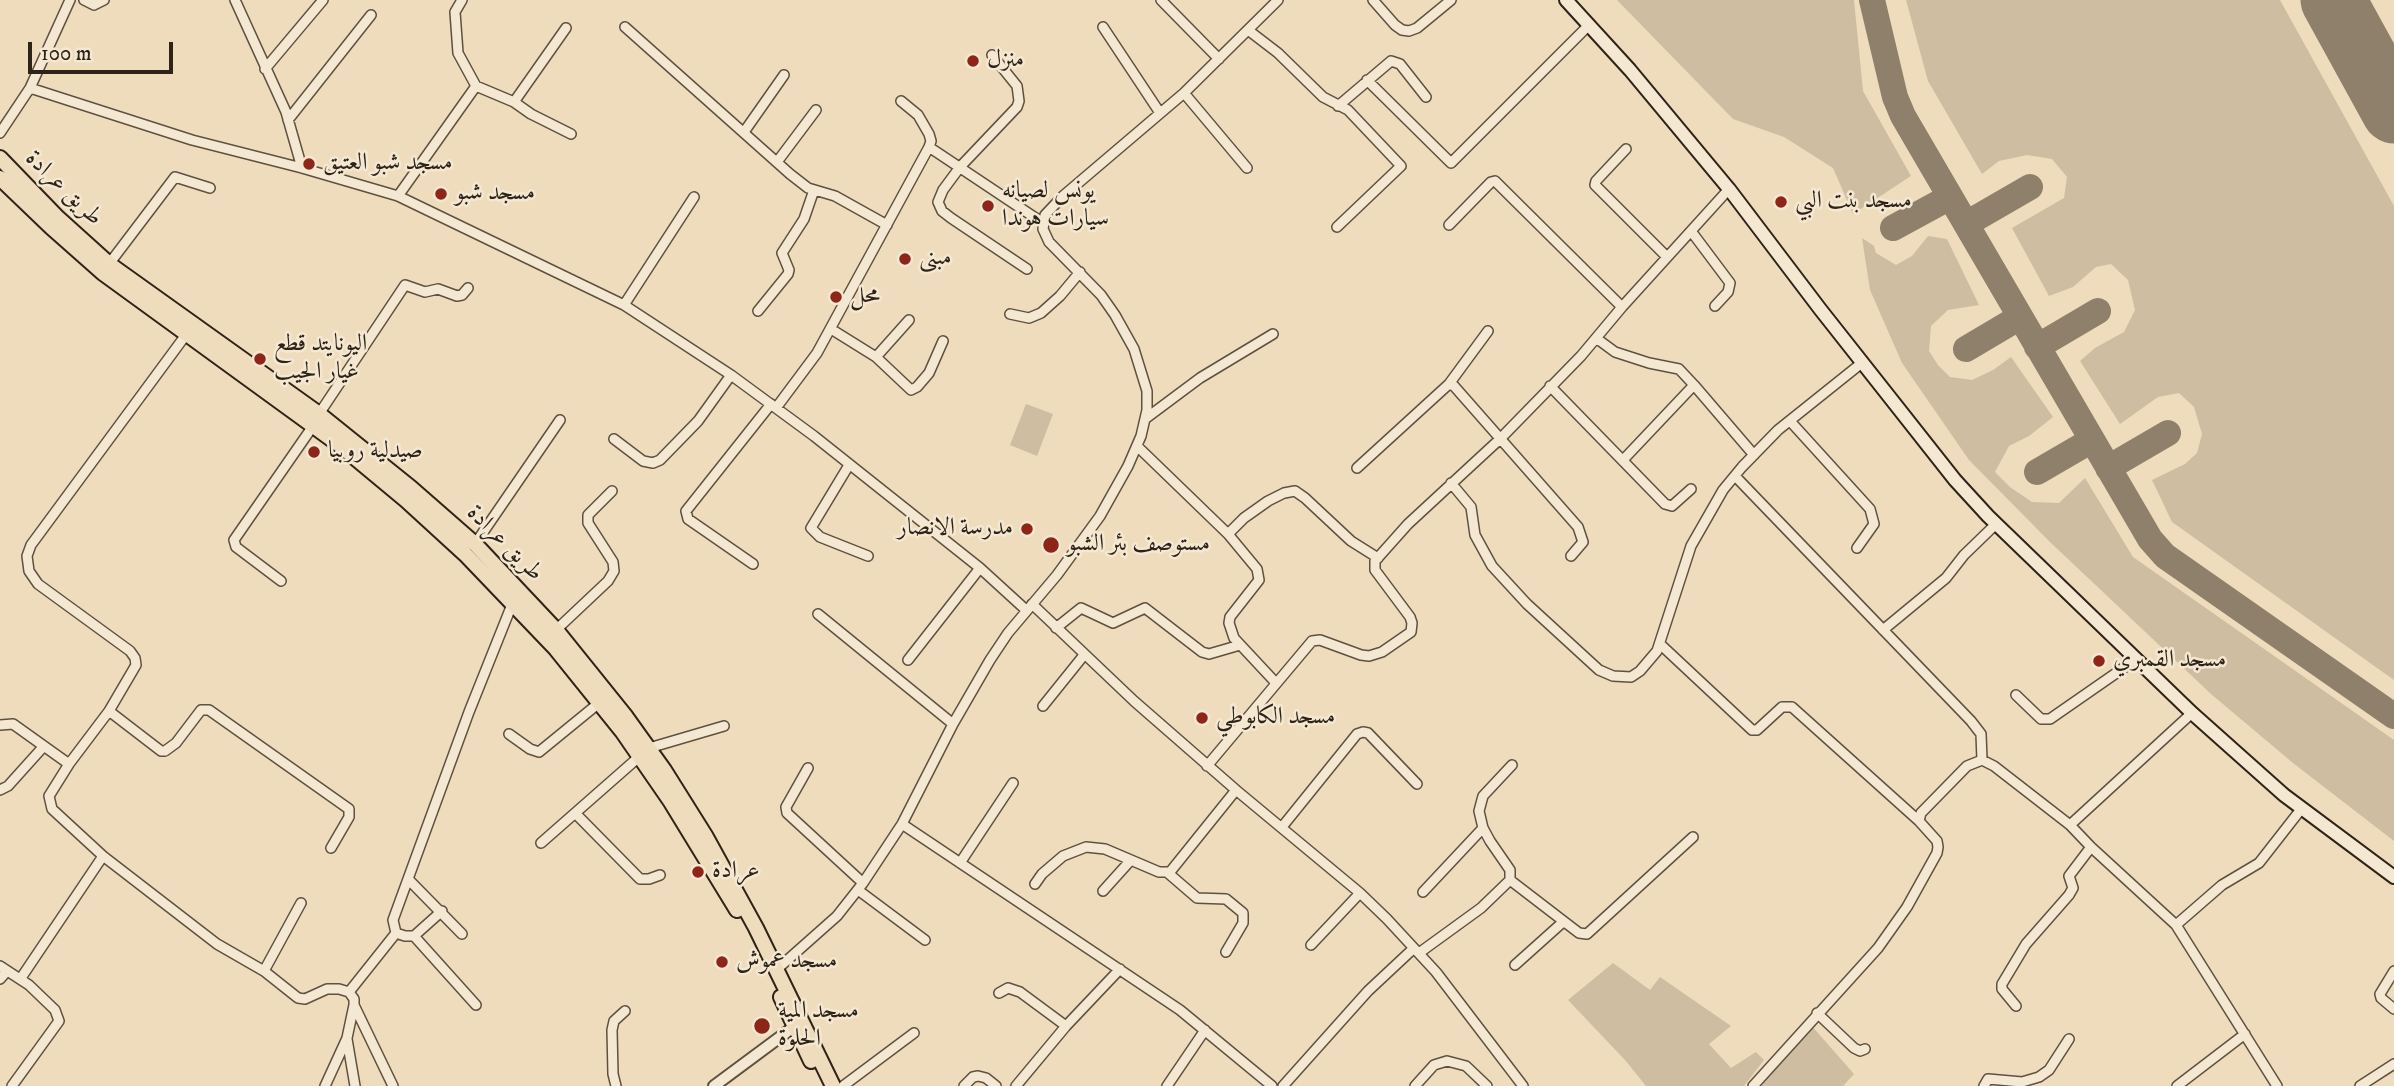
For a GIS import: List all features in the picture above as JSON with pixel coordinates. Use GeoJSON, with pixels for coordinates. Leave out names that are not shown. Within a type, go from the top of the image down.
{"type":"FeatureCollection","features":[{"type":"Feature","properties":{"kind":"main road"},"geometry":{"type":"LineString","coordinates":[[1566,0],[1630,70],[1729,189],[1955,480],[1996,524],[2192,713],[2302,808],[2394,877]]}},
{"type":"Feature","properties":{"kind":"main road","name":"طريق عرادة"},"geometry":{"type":"LineString","coordinates":[[0,158],[58,218],[109,264],[189,329]]}},
{"type":"Feature","properties":{"kind":"main road","name":"طريق عرادة"},"geometry":{"type":"LineString","coordinates":[[0,178],[94,266],[189,329],[411,488],[475,544],[556,630],[596,678],[734,884],[824,1086]]}},
{"type":"Feature","properties":{"kind":"main road","name":"طريق عرادة"},"geometry":{"type":"LineString","coordinates":[[316,420],[465,554],[513,602],[644,752]]}},
{"type":"Feature","properties":{"kind":"main road","name":"طريق عرادة"},"geometry":{"type":"LineString","coordinates":[[798,1023],[833,1086]]}},
{"type":"Feature","properties":{"kind":"street"},"geometry":{"type":"LineString","coordinates":[[0,134],[30,88],[70,0]]}},
{"type":"Feature","properties":{"kind":"street"},"geometry":{"type":"LineString","coordinates":[[84,0],[94,5],[104,0]]}},
{"type":"Feature","properties":{"kind":"street"},"geometry":{"type":"LineString","coordinates":[[235,0],[288,120],[302,168]]}},
{"type":"Feature","properties":{"kind":"street"},"geometry":{"type":"LineString","coordinates":[[265,69],[323,0]]}},
{"type":"Feature","properties":{"kind":"street"},"geometry":{"type":"LineString","coordinates":[[462,0],[455,12],[458,53],[476,86],[513,102],[571,134]]}},
{"type":"Feature","properties":{"kind":"street"},"geometry":{"type":"LineString","coordinates":[[1161,0],[1219,59]]}},
{"type":"Feature","properties":{"kind":"street"},"geometry":{"type":"LineString","coordinates":[[774,972],[837,916],[861,886],[901,824],[990,660],[1100,516],[1137,446],[1145,419],[1147,391],[1133,349],[1108,304],[1049,242],[1043,232],[1045,215],[1063,196],[1184,93],[1278,0]]}},
{"type":"Feature","properties":{"kind":"street"},"geometry":{"type":"LineString","coordinates":[[1373,0],[1395,25],[1409,31],[1418,28],[1451,0]]}},
{"type":"Feature","properties":{"kind":"street"},"geometry":{"type":"LineString","coordinates":[[288,120],[372,15]]}},
{"type":"Feature","properties":{"kind":"street"},"geometry":{"type":"LineString","coordinates":[[1367,80],[1451,163],[1589,25]]}},
{"type":"Feature","properties":{"kind":"street"},"geometry":{"type":"LineString","coordinates":[[625,27],[797,180],[814,190],[835,196],[887,225]]}},
{"type":"Feature","properties":{"kind":"street"},"geometry":{"type":"LineString","coordinates":[[1103,27],[1160,113]]}},
{"type":"Feature","properties":{"kind":"street"},"geometry":{"type":"LineString","coordinates":[[513,102],[566,28]]}},
{"type":"Feature","properties":{"kind":"street"},"geometry":{"type":"LineString","coordinates":[[1248,30],[1278,52],[1323,97],[1348,110],[1401,166],[1337,227]]}},
{"type":"Feature","properties":{"kind":"street"},"geometry":{"type":"LineString","coordinates":[[992,55],[1017,86],[1017,107],[960,167],[939,196],[938,202],[942,211],[1027,269]]}},
{"type":"Feature","properties":{"kind":"street"},"geometry":{"type":"LineString","coordinates":[[1338,106],[1391,61],[1396,62],[1426,97]]}},
{"type":"Feature","properties":{"kind":"street"},"geometry":{"type":"LineString","coordinates":[[744,132],[784,75]]}},
{"type":"Feature","properties":{"kind":"street"},"geometry":{"type":"LineString","coordinates":[[397,196],[476,86]]}},
{"type":"Feature","properties":{"kind":"street"},"geometry":{"type":"LineString","coordinates":[[30,88],[191,140],[397,196],[624,305],[731,375],[1056,628],[1207,766],[1360,893],[1417,950],[1520,1085]]}},
{"type":"Feature","properties":{"kind":"street"},"geometry":{"type":"LineString","coordinates":[[1184,93],[1247,168]]}},
{"type":"Feature","properties":{"kind":"street"},"geometry":{"type":"LineString","coordinates":[[752,564],[688,519],[685,511],[817,354],[929,148],[929,134],[918,114],[901,101]]}},
{"type":"Feature","properties":{"kind":"street"},"geometry":{"type":"LineString","coordinates":[[777,162],[816,110]]}},
{"type":"Feature","properties":{"kind":"street"},"geometry":{"type":"LineString","coordinates":[[929,148],[1043,223]]}},
{"type":"Feature","properties":{"kind":"street"},"geometry":{"type":"LineString","coordinates":[[1626,149],[1595,185],[1667,257]]}},
{"type":"Feature","properties":{"kind":"street"},"geometry":{"type":"LineString","coordinates":[[109,264],[175,177],[210,188]]}},
{"type":"Feature","properties":{"kind":"street"},"geometry":{"type":"LineString","coordinates":[[1449,225],[1495,181],[1622,307]]}},
{"type":"Feature","properties":{"kind":"street"},"geometry":{"type":"LineString","coordinates":[[1207,766],[1309,644],[1316,640],[1369,656],[1382,652],[1410,632],[1410,617],[1373,567],[1378,558],[1451,483],[1500,439],[1596,338],[1729,189]]}},
{"type":"Feature","properties":{"kind":"street"},"geometry":{"type":"LineString","coordinates":[[758,311],[788,274],[782,253],[804,219],[814,190]]}},
{"type":"Feature","properties":{"kind":"street"},"geometry":{"type":"LineString","coordinates":[[624,305],[694,197]]}},
{"type":"Feature","properties":{"kind":"street"},"geometry":{"type":"LineString","coordinates":[[1691,231],[1730,283],[1728,292],[1715,306]]}},
{"type":"Feature","properties":{"kind":"street"},"geometry":{"type":"LineString","coordinates":[[1010,314],[1029,318],[1041,313],[1080,272]]}},
{"type":"Feature","properties":{"kind":"street"},"geometry":{"type":"LineString","coordinates":[[281,581],[236,547],[234,540],[405,285],[425,292],[438,289],[457,296],[462,295],[468,288]]}},
{"type":"Feature","properties":{"kind":"street"},"geometry":{"type":"LineString","coordinates":[[876,357],[909,320]]}},
{"type":"Feature","properties":{"kind":"street"},"geometry":{"type":"LineString","coordinates":[[189,329],[31,545],[27,556],[29,571],[38,584],[130,651],[136,665],[109,711],[69,764],[49,796],[49,802],[52,809],[103,856],[218,944],[264,971],[298,998],[305,999],[327,989],[349,992],[354,999],[354,1005],[347,1038],[325,1086]]}},
{"type":"Feature","properties":{"kind":"street"},"geometry":{"type":"LineString","coordinates":[[831,329],[876,357],[908,388],[914,389],[934,365],[943,341]]}},
{"type":"Feature","properties":{"kind":"street"},"geometry":{"type":"LineString","coordinates":[[1357,468],[1449,384],[1488,331]]}},
{"type":"Feature","properties":{"kind":"street"},"geometry":{"type":"LineString","coordinates":[[1145,419],[1200,378],[1273,334]]}},
{"type":"Feature","properties":{"kind":"street"},"geometry":{"type":"LineString","coordinates":[[1596,338],[1615,352],[1679,369],[1754,455]]}},
{"type":"Feature","properties":{"kind":"street"},"geometry":{"type":"LineString","coordinates":[[1451,483],[1471,507],[1475,535],[1492,566],[1527,604],[1599,670],[1613,676],[1631,677],[1650,661],[1660,644],[1691,546],[1723,490],[1754,455],[1790,421],[1863,362]]}},
{"type":"Feature","properties":{"kind":"street"},"geometry":{"type":"LineString","coordinates":[[614,439],[642,461],[653,463],[660,460],[698,421],[731,375]]}},
{"type":"Feature","properties":{"kind":"street"},"geometry":{"type":"LineString","coordinates":[[1449,384],[1581,533],[1583,542],[1571,556]]}},
{"type":"Feature","properties":{"kind":"street"},"geometry":{"type":"LineString","coordinates":[[1623,460],[1694,385]]}},
{"type":"Feature","properties":{"kind":"street"},"geometry":{"type":"LineString","coordinates":[[1550,386],[1670,506],[1691,489]]}},
{"type":"Feature","properties":{"kind":"street"},"geometry":{"type":"LineString","coordinates":[[475,544],[560,420]]}},
{"type":"Feature","properties":{"kind":"street"},"geometry":{"type":"LineString","coordinates":[[1790,421],[1870,509],[1874,524],[1857,548]]}},
{"type":"Feature","properties":{"kind":"street"},"geometry":{"type":"LineString","coordinates":[[1137,446],[1228,534],[1259,575],[1259,580],[1230,617],[1230,632],[1276,683]]}},
{"type":"Feature","properties":{"kind":"street"},"geometry":{"type":"LineString","coordinates":[[849,465],[811,528],[820,537],[868,556]]}},
{"type":"Feature","properties":{"kind":"street"},"geometry":{"type":"LineString","coordinates":[[1735,476],[1971,721],[1980,734],[1982,760]]}},
{"type":"Feature","properties":{"kind":"street"},"geometry":{"type":"LineString","coordinates":[[556,630],[608,581],[614,571],[613,562],[588,523],[588,515],[611,491]]}},
{"type":"Feature","properties":{"kind":"street"},"geometry":{"type":"LineString","coordinates":[[1228,534],[1244,518],[1268,501],[1295,491],[1351,541],[1378,558]]}},
{"type":"Feature","properties":{"kind":"street"},"geometry":{"type":"LineString","coordinates":[[1883,629],[1946,578],[1964,555],[1996,524]]}},
{"type":"Feature","properties":{"kind":"street"},"geometry":{"type":"LineString","coordinates":[[908,660],[980,568]]}},
{"type":"Feature","properties":{"kind":"street"},"geometry":{"type":"LineString","coordinates":[[396,933],[393,920],[513,602]]}},
{"type":"Feature","properties":{"kind":"street"},"geometry":{"type":"LineString","coordinates":[[1056,628],[1081,608],[1113,623],[1145,608],[1202,652],[1209,654],[1240,645]]}},
{"type":"Feature","properties":{"kind":"street"},"geometry":{"type":"LineString","coordinates":[[818,614],[953,724]]}},
{"type":"Feature","properties":{"kind":"street"},"geometry":{"type":"LineString","coordinates":[[1660,644],[1752,730],[1757,730],[1782,706],[1792,707],[1919,821],[1937,841],[1937,853],[1908,907],[1878,948],[1753,1086]]}},
{"type":"Feature","properties":{"kind":"street"},"geometry":{"type":"LineString","coordinates":[[1042,706],[1084,655]]}},
{"type":"Feature","properties":{"kind":"street"},"geometry":{"type":"LineString","coordinates":[[2016,695],[2041,719],[2050,719],[2135,660]]}},
{"type":"Feature","properties":{"kind":"street"},"geometry":{"type":"LineString","coordinates":[[509,734],[539,752],[599,703]]}},
{"type":"Feature","properties":{"kind":"street"},"geometry":{"type":"LineString","coordinates":[[109,711],[160,751],[165,751],[176,743],[201,709],[209,710],[349,809],[349,817],[331,848]]}},
{"type":"Feature","properties":{"kind":"street"},"geometry":{"type":"LineString","coordinates":[[2070,825],[2192,713]]}},
{"type":"Feature","properties":{"kind":"street"},"geometry":{"type":"LineString","coordinates":[[0,725],[13,724],[69,764]]}},
{"type":"Feature","properties":{"kind":"street"},"geometry":{"type":"LineString","coordinates":[[541,843],[644,752],[724,726]]}},
{"type":"Feature","properties":{"kind":"street"},"geometry":{"type":"LineString","coordinates":[[1282,827],[1357,734],[1363,732],[1368,733],[1418,784]]}},
{"type":"Feature","properties":{"kind":"street"},"geometry":{"type":"LineString","coordinates":[[0,790],[8,786],[44,746]]}},
{"type":"Feature","properties":{"kind":"street"},"geometry":{"type":"LineString","coordinates":[[1919,821],[1921,813],[1931,801],[1967,766],[1982,760],[1994,766],[2070,825],[2176,925],[2277,1086]]}},
{"type":"Feature","properties":{"kind":"street"},"geometry":{"type":"LineString","coordinates":[[1283,1086],[1368,991],[1417,950],[1481,908],[1510,880],[1510,870],[1483,828],[1479,811],[1483,796],[1512,765]]}},
{"type":"Feature","properties":{"kind":"street"},"geometry":{"type":"LineString","coordinates":[[808,768],[786,807],[787,813],[861,886],[925,940]]}},
{"type":"Feature","properties":{"kind":"street"},"geometry":{"type":"LineString","coordinates":[[960,863],[1013,783]]}},
{"type":"Feature","properties":{"kind":"street"},"geometry":{"type":"LineString","coordinates":[[1168,873],[1236,790]]}},
{"type":"Feature","properties":{"kind":"street"},"geometry":{"type":"LineString","coordinates":[[2176,925],[2222,885],[2259,863],[2302,808]]}},
{"type":"Feature","properties":{"kind":"street"},"geometry":{"type":"LineString","coordinates":[[575,813],[640,878],[649,879],[660,875]]}},
{"type":"Feature","properties":{"kind":"street"},"geometry":{"type":"LineString","coordinates":[[901,824],[1120,969],[1205,1030],[1272,1086]]}},
{"type":"Feature","properties":{"kind":"street"},"geometry":{"type":"LineString","coordinates":[[1423,892],[1483,828]]}},
{"type":"Feature","properties":{"kind":"street"},"geometry":{"type":"LineString","coordinates":[[1510,880],[1579,933],[1590,932],[1693,837]]}},
{"type":"Feature","properties":{"kind":"street"},"geometry":{"type":"LineString","coordinates":[[1035,884],[1042,874],[1063,856],[1086,847],[1105,849],[1130,861],[1168,873],[1197,898],[1226,899],[1243,913],[1243,923],[1226,952]]}},
{"type":"Feature","properties":{"kind":"street"},"geometry":{"type":"LineString","coordinates":[[2016,1006],[2002,989],[2002,984],[2026,944],[2070,895],[2073,888],[2069,876],[2091,847]]}},
{"type":"Feature","properties":{"kind":"street"},"geometry":{"type":"LineString","coordinates":[[21,978],[103,856]]}},
{"type":"Feature","properties":{"kind":"street"},"geometry":{"type":"LineString","coordinates":[[1103,891],[1130,861]]}},
{"type":"Feature","properties":{"kind":"street"},"geometry":{"type":"LineString","coordinates":[[408,879],[462,934]]}},
{"type":"Feature","properties":{"kind":"street"},"geometry":{"type":"LineString","coordinates":[[1311,945],[1360,893]]}},
{"type":"Feature","properties":{"kind":"street"},"geometry":{"type":"LineString","coordinates":[[264,971],[301,903]]}},
{"type":"Feature","properties":{"kind":"street"},"geometry":{"type":"LineString","coordinates":[[396,933],[414,936],[442,911]]}},
{"type":"Feature","properties":{"kind":"street"},"geometry":{"type":"LineString","coordinates":[[1515,965],[1563,922]]}},
{"type":"Feature","properties":{"kind":"street"},"geometry":{"type":"LineString","coordinates":[[349,992],[396,933]]}},
{"type":"Feature","properties":{"kind":"street"},"geometry":{"type":"LineString","coordinates":[[414,936],[475,1006]]}},
{"type":"Feature","properties":{"kind":"street"},"geometry":{"type":"LineString","coordinates":[[0,979],[3,968],[21,978],[55,1010],[59,1021],[12,1086]]}},
{"type":"Feature","properties":{"kind":"street"},"geometry":{"type":"LineString","coordinates":[[1016,1086],[1066,1026],[1120,969]]}},
{"type":"Feature","properties":{"kind":"street"},"geometry":{"type":"LineString","coordinates":[[2394,971],[2380,994],[2394,1009]]}},
{"type":"Feature","properties":{"kind":"street"},"geometry":{"type":"LineString","coordinates":[[999,993],[1008,988],[1020,992],[1066,1026]]}},
{"type":"Feature","properties":{"kind":"street"},"geometry":{"type":"LineString","coordinates":[[354,1005],[393,1086]]}},
{"type":"Feature","properties":{"kind":"street"},"geometry":{"type":"LineString","coordinates":[[616,1086],[612,1030],[614,1021],[625,1011]]}},
{"type":"Feature","properties":{"kind":"street"},"geometry":{"type":"LineString","coordinates":[[1817,1013],[1854,1048],[1860,1051],[1865,1049]]}},
{"type":"Feature","properties":{"kind":"street"},"geometry":{"type":"LineString","coordinates":[[714,1086],[798,1023]]}},
{"type":"Feature","properties":{"kind":"street"},"geometry":{"type":"LineString","coordinates":[[1167,1086],[1205,1030]]}},
{"type":"Feature","properties":{"kind":"street"},"geometry":{"type":"LineString","coordinates":[[843,1086],[914,1033]]}},
{"type":"Feature","properties":{"kind":"street"},"geometry":{"type":"LineString","coordinates":[[2177,1086],[2245,1034]]}},
{"type":"Feature","properties":{"kind":"street"},"geometry":{"type":"LineString","coordinates":[[347,1038],[355,1086]]}},
{"type":"Feature","properties":{"kind":"street"},"geometry":{"type":"LineString","coordinates":[[1984,1086],[1987,1079],[2022,1082],[2039,1077],[2049,1070],[2069,1039]]}},
{"type":"Feature","properties":{"kind":"street"},"geometry":{"type":"LineString","coordinates":[[1415,1086],[1434,1065],[1447,1061],[1466,1066],[1487,1086]]}},
{"type":"Feature","properties":{"kind":"street"},"geometry":{"type":"LineString","coordinates":[[2360,1086],[2394,1064]]}},
{"type":"Feature","properties":{"kind":"street"},"geometry":{"type":"LineString","coordinates":[[964,1086],[978,1076],[986,1078],[996,1086]]}},
{"type":"Feature","properties":{"kind":"shaded area"},"geometry":{"type":"Polygon","coordinates":[[[1617,0],[1854,0],[1863,91],[1911,176],[1853,214],[1833,168],[1784,137],[1733,119],[1617,0]]]}},
{"type":"Feature","properties":{"kind":"shaded area"},"geometry":{"type":"Polygon","coordinates":[[[1906,0],[2280,0],[2394,206],[2394,680],[2172,522],[2152,480],[2185,464],[2197,453],[2202,434],[2194,407],[2179,393],[2158,397],[2120,424],[2080,361],[2095,348],[2124,332],[2135,310],[2128,280],[2111,264],[2096,267],[2073,287],[2049,296],[2012,228],[2064,198],[2067,177],[2052,159],[2027,155],[1999,161],[1982,174],[1928,81],[1906,0]]]}},
{"type":"Feature","properties":{"kind":"shaded area"},"geometry":{"type":"Polygon","coordinates":[[[1928,236],[1947,239],[1979,305],[1948,310],[1931,326],[1929,351],[1938,365],[1950,377],[1972,380],[2011,357],[2053,417],[2029,436],[2009,446],[1995,472],[2010,487],[2032,502],[2059,503],[2085,478],[2133,557],[2394,740],[2394,841],[2293,763],[2211,694],[2050,542],[1969,460],[1902,363],[1870,290],[1862,238],[1874,246],[1876,253],[1896,265],[1912,256],[1928,236]]]}},
{"type":"Feature","properties":{"kind":"shaded area"},"geometry":{"type":"Polygon","coordinates":[[[1026,404],[1053,414],[1037,456],[1010,445],[1026,404]]]}},
{"type":"Feature","properties":{"kind":"shaded area"},"geometry":{"type":"Polygon","coordinates":[[[1613,963],[1650,990],[1660,977],[1731,1026],[1709,1044],[1731,1068],[1756,1052],[1764,1060],[1744,1086],[1646,1086],[1568,1000],[1613,963]]]}},
{"type":"Feature","properties":{"kind":"shaded area"},"geometry":{"type":"Polygon","coordinates":[[[1811,1025],[1854,1074],[1843,1086],[1761,1086],[1811,1025]]]}},
{"type":"Feature","properties":{"kind":"taxiway"},"geometry":{"type":"LineString","coordinates":[[1872,0],[1895,97],[1903,116],[2150,539],[2165,556],[2394,716]]}},
{"type":"Feature","properties":{"kind":"taxiway"},"geometry":{"type":"LineString","coordinates":[[1966,224],[2030,187]]}},
{"type":"Feature","properties":{"kind":"taxiway"},"geometry":{"type":"LineString","coordinates":[[1893,228],[1950,197]]}},
{"type":"Feature","properties":{"kind":"taxiway"},"geometry":{"type":"LineString","coordinates":[[2037,347],[2098,311]]}},
{"type":"Feature","properties":{"kind":"taxiway"},"geometry":{"type":"LineString","coordinates":[[1966,349],[2020,317]]}},
{"type":"Feature","properties":{"kind":"taxiway"},"geometry":{"type":"LineString","coordinates":[[2108,468],[2168,433]]}},
{"type":"Feature","properties":{"kind":"taxiway"},"geometry":{"type":"LineString","coordinates":[[2037,472],[2092,440]]}},
{"type":"Feature","properties":{"kind":"runway"},"geometry":{"type":"LineString","coordinates":[[2333,0],[2394,111]]}},
{"type":"Feature","properties":{"kind":"place","name":"منزل"},"geometry":{"type":"Point","coordinates":[973,61]}},
{"type":"Feature","properties":{"kind":"place","name":"مسجد شبو العتيق"},"geometry":{"type":"Point","coordinates":[309,164]}},
{"type":"Feature","properties":{"kind":"place","name":"مسجد شبو"},"geometry":{"type":"Point","coordinates":[441,194]}},
{"type":"Feature","properties":{"kind":"place","name":"مسجد بنت البي"},"geometry":{"type":"Point","coordinates":[1781,202]}},
{"type":"Feature","properties":{"kind":"place","name":"يونس لصيانه سيارات هوندا"},"geometry":{"type":"Point","coordinates":[988,206]}},
{"type":"Feature","properties":{"kind":"place","name":"مبنى"},"geometry":{"type":"Point","coordinates":[905,259]}},
{"type":"Feature","properties":{"kind":"place","name":"محل"},"geometry":{"type":"Point","coordinates":[836,297]}},
{"type":"Feature","properties":{"kind":"place","name":"اليونايتد قطع غيار الجيب"},"geometry":{"type":"Point","coordinates":[260,359]}},
{"type":"Feature","properties":{"kind":"place","name":"صيدلية روبيا"},"geometry":{"type":"Point","coordinates":[314,452]}},
{"type":"Feature","properties":{"kind":"place","name":"مدرسة الانصار"},"geometry":{"type":"Point","coordinates":[1027,529]}},
{"type":"Feature","properties":{"kind":"place","name":"مستوصف بئر الشبو"},"geometry":{"type":"Point","coordinates":[1051,545]}},
{"type":"Feature","properties":{"kind":"place","name":"مسجد القمبري"},"geometry":{"type":"Point","coordinates":[2099,661]}},
{"type":"Feature","properties":{"kind":"place","name":"مسجد الكابوطي"},"geometry":{"type":"Point","coordinates":[1202,718]}},
{"type":"Feature","properties":{"kind":"place","name":"عرادة"},"geometry":{"type":"Point","coordinates":[698,872]}},
{"type":"Feature","properties":{"kind":"place","name":"مسجد عموش"},"geometry":{"type":"Point","coordinates":[722,962]}},
{"type":"Feature","properties":{"kind":"place","name":"مسجد المية الحلوة"},"geometry":{"type":"Point","coordinates":[762,1026]}}]}
